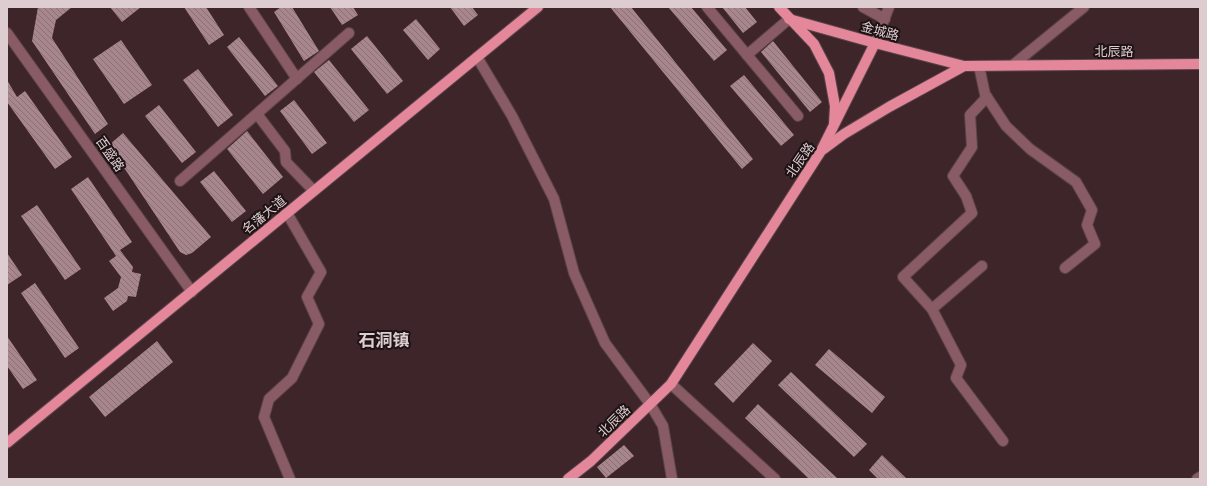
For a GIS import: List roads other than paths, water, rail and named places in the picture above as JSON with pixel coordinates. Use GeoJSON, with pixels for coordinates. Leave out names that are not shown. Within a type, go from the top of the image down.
{"type":"FeatureCollection","features":[{"type":"Feature","properties":{"kind":"main road","name":"名藩大道"},"geometry":{"type":"LineString","coordinates":[[7,443],[538,7]]}},
{"type":"Feature","properties":{"kind":"main road"},"geometry":{"type":"LineString","coordinates":[[779,7],[814,44],[829,73],[835,106],[834,124]]}},
{"type":"Feature","properties":{"kind":"main road","name":"金城路"},"geometry":{"type":"LineString","coordinates":[[789,19],[964,66]]}},
{"type":"Feature","properties":{"kind":"main road"},"geometry":{"type":"LineString","coordinates":[[821,150],[875,43]]}},
{"type":"Feature","properties":{"kind":"main road","name":"北辰路"},"geometry":{"type":"LineString","coordinates":[[568,479],[591,461],[671,384],[821,150],[844,134],[889,107],[964,66],[1200,64]]}},
{"type":"Feature","properties":{"kind":"street"},"geometry":{"type":"LineString","coordinates":[[249,7],[296,79]]}},
{"type":"Feature","properties":{"kind":"street"},"geometry":{"type":"LineString","coordinates":[[707,7],[798,116]]}},
{"type":"Feature","properties":{"kind":"street"},"geometry":{"type":"LineString","coordinates":[[863,7],[885,19]]}},
{"type":"Feature","properties":{"kind":"street"},"geometry":{"type":"LineString","coordinates":[[875,43],[889,7]]}},
{"type":"Feature","properties":{"kind":"street"},"geometry":{"type":"LineString","coordinates":[[1013,65],[1084,7]]}},
{"type":"Feature","properties":{"kind":"street"},"geometry":{"type":"LineString","coordinates":[[747,55],[789,19]]}},
{"type":"Feature","properties":{"kind":"street","name":"百盛路"},"geometry":{"type":"LineString","coordinates":[[7,33],[192,292]]}},
{"type":"Feature","properties":{"kind":"street"},"geometry":{"type":"LineString","coordinates":[[180,181],[349,33]]}},
{"type":"Feature","properties":{"kind":"street"},"geometry":{"type":"LineString","coordinates":[[477,57],[512,116],[554,199],[574,273],[605,343],[650,404],[663,426],[672,479]]}},
{"type":"Feature","properties":{"kind":"street"},"geometry":{"type":"LineString","coordinates":[[979,66],[985,94],[1006,126],[1036,153],[1076,182],[1092,210],[1087,225],[1095,244],[1065,268]]}},
{"type":"Feature","properties":{"kind":"street"},"geometry":{"type":"LineString","coordinates":[[987,97],[970,115],[972,147],[953,176],[966,196],[972,213],[903,276],[932,309],[961,365],[956,378],[1004,441]]}},
{"type":"Feature","properties":{"kind":"street"},"geometry":{"type":"LineString","coordinates":[[257,114],[285,151],[286,162],[314,191]]}},
{"type":"Feature","properties":{"kind":"street"},"geometry":{"type":"LineString","coordinates":[[287,213],[322,272],[307,297],[320,324],[292,378],[270,399],[264,417],[290,479]]}},
{"type":"Feature","properties":{"kind":"street"},"geometry":{"type":"LineString","coordinates":[[932,309],[982,266]]}},
{"type":"Feature","properties":{"kind":"street"},"geometry":{"type":"LineString","coordinates":[[671,384],[775,479]]}},
{"type":"Feature","properties":{"kind":"district","name":"石洞镇"},"geometry":{"type":"Point","coordinates":[384,340]}}]}
